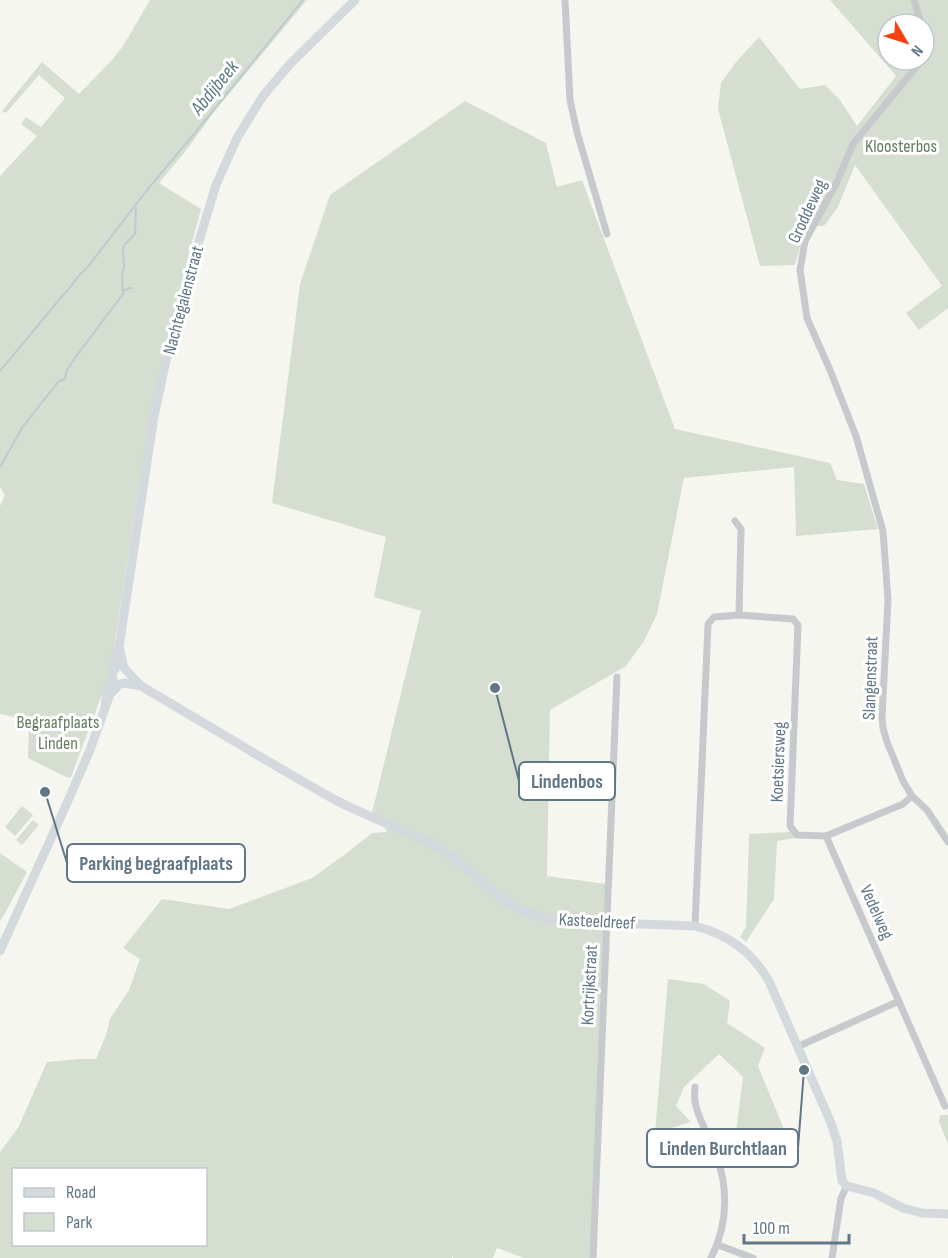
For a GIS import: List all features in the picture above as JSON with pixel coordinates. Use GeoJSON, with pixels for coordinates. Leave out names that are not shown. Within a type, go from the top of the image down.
{"type":"FeatureCollection","features":[{"type":"Feature","properties":{"kind":"street","name":"Nachtegalenstraat"},"geometry":{"type":"LineString","coordinates":[[0,951],[90,750],[105,707],[108,688],[128,677],[114,663],[119,647],[154,416],[180,304],[216,185],[237,138],[263,96],[290,64],[355,0]]}},
{"type":"Feature","properties":{"kind":"street"},"geometry":{"type":"LineString","coordinates":[[565,0],[570,100],[607,234]]}},
{"type":"Feature","properties":{"kind":"street","name":"Groddeweg"},"geometry":{"type":"LineString","coordinates":[[874,497],[856,436],[807,318],[800,270],[805,241],[836,184],[853,144],[911,72]]}},
{"type":"Feature","properties":{"kind":"street","name":"Slangenstraat"},"geometry":{"type":"LineString","coordinates":[[874,497],[884,538],[888,600],[883,728],[903,781],[912,796],[927,810],[948,842]]}},
{"type":"Feature","properties":{"kind":"street"},"geometry":{"type":"LineString","coordinates":[[735,521],[741,529],[739,615]]}},
{"type":"Feature","properties":{"kind":"street","name":"Koetsiersweg"},"geometry":{"type":"LineString","coordinates":[[695,926],[708,624],[714,616],[739,615],[793,619],[798,625],[790,826],[797,835],[826,836],[903,804],[912,796]]}},
{"type":"Feature","properties":{"kind":"street","name":"Nachtegalenstraat"},"geometry":{"type":"LineString","coordinates":[[119,682],[112,674],[122,670]]}},
{"type":"Feature","properties":{"kind":"street","name":"Kasteeldreef"},"geometry":{"type":"LineString","coordinates":[[122,670],[141,686],[331,798],[440,849],[513,906],[539,917],[560,921],[695,926],[712,931],[738,945],[761,967],[769,981],[831,1123],[837,1142],[842,1181],[847,1186]]}},
{"type":"Feature","properties":{"kind":"street","name":"Kortrijkstraat"},"geometry":{"type":"LineString","coordinates":[[593,1258],[617,677]]}},
{"type":"Feature","properties":{"kind":"street","name":"Kasteeldreef"},"geometry":{"type":"LineString","coordinates":[[119,682],[141,686]]}},
{"type":"Feature","properties":{"kind":"street","name":"Vedelweg"},"geometry":{"type":"LineString","coordinates":[[826,836],[945,1106]]}},
{"type":"Feature","properties":{"kind":"street"},"geometry":{"type":"LineString","coordinates":[[797,1047],[899,1000]]}},
{"type":"Feature","properties":{"kind":"street"},"geometry":{"type":"LineString","coordinates":[[694,1087],[695,1103],[716,1154],[726,1194],[725,1216],[718,1245],[711,1258]]}},
{"type":"Feature","properties":{"kind":"street"},"geometry":{"type":"LineString","coordinates":[[832,1258],[841,1198],[847,1186],[874,1193],[903,1208],[922,1213],[948,1214]]}},
{"type":"Feature","properties":{"kind":"street"},"geometry":{"type":"LineString","coordinates":[[718,1245],[753,1258]]}},
{"type":"Feature","properties":{"kind":"green space","name":"Begraafplaats Linden"},"geometry":{"type":"Polygon","coordinates":[[[150,0],[307,0],[214,112],[159,183],[201,209],[175,307],[143,460],[110,673],[71,777],[68,778],[28,758],[29,720],[0,714],[0,506],[5,495],[0,487],[0,176],[37,136],[21,124],[26,117],[41,127],[65,98],[39,75],[6,113],[2,111],[42,62],[79,94],[123,46],[150,0]]]}},
{"type":"Feature","properties":{"kind":"green space","name":"Kloosterbos"},"geometry":{"type":"Polygon","coordinates":[[[830,0],[948,0],[948,308],[919,330],[906,313],[942,286],[855,165],[838,207],[824,226],[806,226],[795,265],[760,266],[718,109],[721,83],[736,62],[759,37],[800,89],[825,85],[840,100],[857,126],[896,76],[893,72],[936,72],[936,12],[876,12],[876,53],[830,0]]]}},
{"type":"Feature","properties":{"kind":"green space"},"geometry":{"type":"Polygon","coordinates":[[[465,101],[546,143],[557,187],[582,180],[675,429],[830,463],[837,480],[864,484],[878,529],[796,536],[794,467],[684,478],[657,614],[644,641],[626,666],[550,710],[547,876],[606,884],[591,1258],[524,1258],[497,1248],[493,1258],[453,1258],[453,1253],[452,1258],[0,1258],[0,1152],[18,1128],[47,1062],[96,1059],[110,1019],[129,990],[140,959],[123,948],[162,899],[229,909],[312,878],[372,833],[387,832],[380,819],[372,813],[421,611],[374,597],[386,537],[272,503],[300,284],[330,195],[465,101]]]}},
{"type":"Feature","properties":{"kind":"green space"},"geometry":{"type":"Polygon","coordinates":[[[22,806],[33,815],[15,836],[5,827],[22,806]]]}},
{"type":"Feature","properties":{"kind":"green space"},"geometry":{"type":"Polygon","coordinates":[[[33,820],[39,825],[22,845],[16,840],[33,820]]]}},
{"type":"Feature","properties":{"kind":"green space"},"geometry":{"type":"Polygon","coordinates":[[[790,832],[795,838],[777,843],[774,899],[746,942],[740,937],[746,927],[749,834],[790,832]]]}},
{"type":"Feature","properties":{"kind":"green space"},"geometry":{"type":"Polygon","coordinates":[[[0,853],[27,872],[0,921],[0,853]]]}},
{"type":"Feature","properties":{"kind":"green space"},"geometry":{"type":"Polygon","coordinates":[[[668,979],[704,984],[730,1001],[727,1023],[765,1048],[758,1066],[784,1129],[778,1165],[751,1167],[736,1132],[743,1077],[719,1054],[684,1087],[676,1106],[691,1122],[655,1133],[668,979]]]}},
{"type":"Feature","properties":{"kind":"green space"},"geometry":{"type":"Polygon","coordinates":[[[940,1115],[948,1115],[948,1144],[939,1122],[940,1115]]]}},
{"type":"Feature","properties":{"kind":"waterway","name":"Abdijbeek"},"geometry":{"type":"LineString","coordinates":[[0,371],[87,268],[147,190],[303,0]]}},
{"type":"Feature","properties":{"kind":"waterway"},"geometry":{"type":"LineString","coordinates":[[0,467],[22,428],[58,382],[65,379],[67,370],[75,358],[123,294],[123,249],[135,234],[136,208]]}},
{"type":"Feature","properties":{"kind":"waterway"},"geometry":{"type":"LineString","coordinates":[[123,291],[132,288]]}},
{"type":"Feature","properties":{"kind":"place","name":"Lindenbos"},"geometry":{"type":"Point","coordinates":[495,688]}},
{"type":"Feature","properties":{"kind":"place","name":"Parking begraafplaats"},"geometry":{"type":"Point","coordinates":[45,792]}},
{"type":"Feature","properties":{"kind":"place","name":"Linden Burchtlaan"},"geometry":{"type":"Point","coordinates":[804,1070]}}]}
